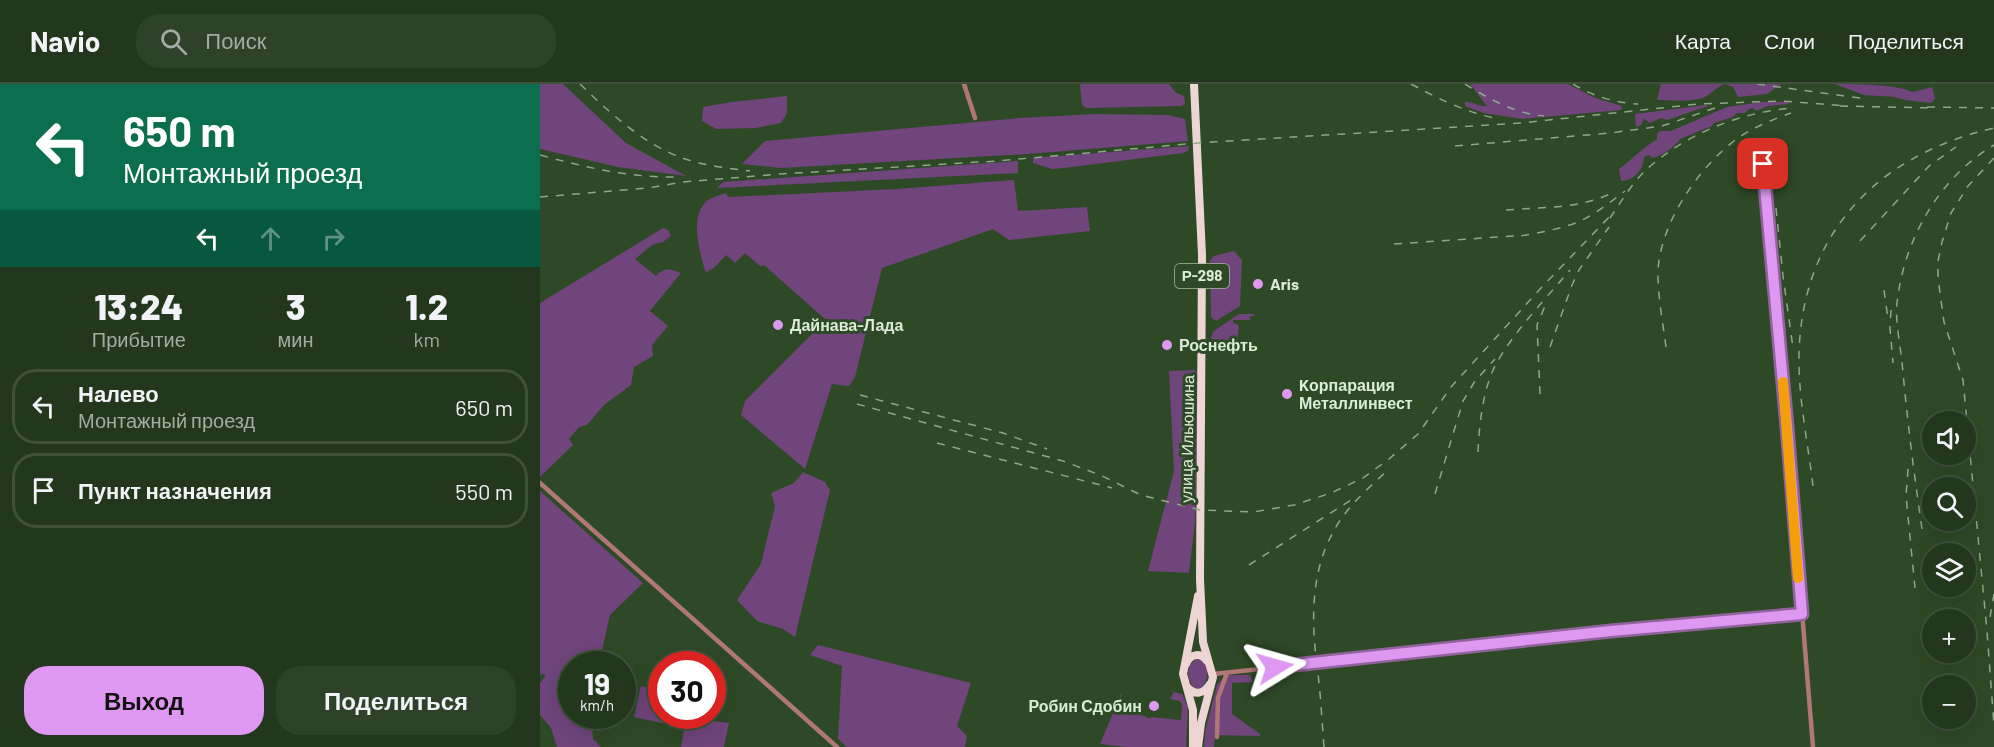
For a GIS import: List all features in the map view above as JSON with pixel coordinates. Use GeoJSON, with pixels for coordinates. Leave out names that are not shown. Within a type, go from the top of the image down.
{"type":"FeatureCollection","features":[{"type":"Feature","properties":{"kind":"highway","name":"улица Ильюшина"},"geometry":{"type":"LineString","coordinates":[[1194,84],[1202,255],[1200,579]]}},
{"type":"Feature","properties":{"kind":"highway","name":"Р-298"},"geometry":{"type":"LineString","coordinates":[[1196,746],[1193,706],[1183,674],[1196,615],[1200,579]]}},
{"type":"Feature","properties":{"kind":"highway","name":"Р-298"},"geometry":{"type":"LineString","coordinates":[[1196,733],[1212,674],[1203,642],[1200,579]]}},
{"type":"Feature","properties":{"kind":"highway"},"geometry":{"type":"LineString","coordinates":[[1184,667],[1190,658],[1198,654],[1206,658],[1212,674],[1207,688],[1202,693],[1194,693],[1186,686]]}},
{"type":"Feature","properties":{"kind":"street"},"geometry":{"type":"LineString","coordinates":[[964,84],[975,118]]}},
{"type":"Feature","properties":{"kind":"street"},"geometry":{"type":"LineString","coordinates":[[1760,141],[1787,427],[1813,747]]}},
{"type":"Feature","properties":{"kind":"street"},"geometry":{"type":"LineString","coordinates":[[540,483],[837,747]]}},
{"type":"Feature","properties":{"kind":"street"},"geometry":{"type":"LineString","coordinates":[[1212,674],[1596,633],[1802,614]]}},
{"type":"Feature","properties":{"kind":"street"},"geometry":{"type":"LineString","coordinates":[[1217,736],[1218,698],[1227,673]]}},
{"type":"Feature","properties":{"kind":"shaded area"},"geometry":{"type":"Polygon","coordinates":[[[540,84],[563,84],[626,143],[686,176],[618,167],[540,149],[540,84]]]}},
{"type":"Feature","properties":{"kind":"shaded area"},"geometry":{"type":"Polygon","coordinates":[[[1080,84],[1169,84],[1176,93],[1184,96],[1185,104],[1181,106],[1086,108],[1082,105],[1080,84]]]}},
{"type":"Feature","properties":{"kind":"shaded area"},"geometry":{"type":"Polygon","coordinates":[[[1470,84],[1568,84],[1595,98],[1622,106],[1621,110],[1522,119],[1484,113],[1465,106],[1465,102],[1468,102],[1487,106],[1470,84]]]}},
{"type":"Feature","properties":{"kind":"shaded area"},"geometry":{"type":"Polygon","coordinates":[[[1661,84],[1725,84],[1705,97],[1681,101],[1657,100],[1661,84]]]}},
{"type":"Feature","properties":{"kind":"shaded area"},"geometry":{"type":"Polygon","coordinates":[[[1725,84],[1781,84],[1767,94],[1738,97],[1733,87],[1725,84]]]}},
{"type":"Feature","properties":{"kind":"shaded area"},"geometry":{"type":"Polygon","coordinates":[[[1835,84],[1886,86],[1912,92],[1932,87],[1935,99],[1931,103],[1864,95],[1835,84]]]}},
{"type":"Feature","properties":{"kind":"shaded area"},"geometry":{"type":"Polygon","coordinates":[[[787,96],[787,113],[781,123],[756,128],[716,129],[702,121],[703,107],[787,96]]]}},
{"type":"Feature","properties":{"kind":"shaded area"},"geometry":{"type":"Polygon","coordinates":[[[1762,102],[1788,102],[1788,104],[1768,106],[1756,111],[1753,108],[1749,109],[1745,113],[1737,113],[1733,117],[1714,123],[1712,126],[1680,139],[1672,148],[1660,155],[1652,158],[1649,155],[1644,157],[1637,174],[1621,181],[1619,169],[1657,140],[1657,134],[1660,131],[1671,131],[1727,107],[1762,102]]]}},
{"type":"Feature","properties":{"kind":"shaded area"},"geometry":{"type":"Polygon","coordinates":[[[1708,106],[1667,120],[1661,118],[1650,123],[1644,119],[1641,125],[1636,127],[1635,114],[1708,106]]]}},
{"type":"Feature","properties":{"kind":"shaded area"},"geometry":{"type":"Polygon","coordinates":[[[1095,114],[1167,115],[1185,119],[1188,141],[1028,154],[781,168],[742,164],[765,141],[1020,118],[1095,114]]]}},
{"type":"Feature","properties":{"kind":"shaded area"},"geometry":{"type":"Polygon","coordinates":[[[1189,146],[1188,151],[1183,153],[1064,168],[1052,169],[1033,163],[1033,158],[1189,146]]]}},
{"type":"Feature","properties":{"kind":"shaded area"},"geometry":{"type":"Polygon","coordinates":[[[1018,161],[1018,173],[717,188],[723,182],[1018,161]]]}},
{"type":"Feature","properties":{"kind":"shaded area"},"geometry":{"type":"Polygon","coordinates":[[[1014,180],[1018,211],[1087,207],[1090,231],[1009,240],[993,229],[882,268],[855,377],[849,386],[832,384],[805,469],[741,415],[745,401],[826,320],[764,265],[760,266],[745,253],[735,263],[726,255],[714,268],[705,271],[698,244],[697,224],[698,215],[708,200],[726,193],[728,197],[897,189],[1014,180]]]}},
{"type":"Feature","properties":{"kind":"shaded area"},"geometry":{"type":"Polygon","coordinates":[[[663,228],[668,230],[671,236],[663,242],[652,245],[635,259],[656,276],[668,270],[681,273],[650,311],[668,326],[652,345],[653,356],[634,367],[631,385],[604,405],[587,425],[579,427],[569,439],[573,445],[540,477],[540,303],[663,228]]]}},
{"type":"Feature","properties":{"kind":"shaded area"},"geometry":{"type":"Polygon","coordinates":[[[1234,251],[1242,260],[1240,306],[1216,321],[1211,317],[1210,261],[1214,256],[1234,251]]]}},
{"type":"Feature","properties":{"kind":"shaded area"},"geometry":{"type":"Polygon","coordinates":[[[1239,314],[1254,314],[1254,316],[1250,316],[1250,320],[1233,320],[1233,323],[1239,327],[1237,342],[1223,348],[1215,348],[1210,341],[1213,332],[1239,314]]]}},
{"type":"Feature","properties":{"kind":"shaded area"},"geometry":{"type":"Polygon","coordinates":[[[1193,370],[1199,373],[1195,522],[1189,573],[1148,571],[1174,471],[1169,371],[1193,370]]]}},
{"type":"Feature","properties":{"kind":"shaded area"},"geometry":{"type":"Polygon","coordinates":[[[803,472],[825,482],[830,490],[795,637],[783,629],[757,621],[737,600],[761,564],[775,506],[771,493],[794,483],[803,472]]]}},
{"type":"Feature","properties":{"kind":"shaded area"},"geometry":{"type":"Polygon","coordinates":[[[540,491],[643,583],[610,615],[602,651],[558,651],[558,729],[592,729],[593,739],[601,747],[557,747],[551,728],[540,715],[540,683],[546,675],[540,674],[540,491]]]}},
{"type":"Feature","properties":{"kind":"shaded area"},"geometry":{"type":"Polygon","coordinates":[[[818,645],[971,683],[957,726],[967,736],[965,747],[847,747],[838,739],[842,666],[810,655],[818,645]]]}},
{"type":"Feature","properties":{"kind":"shaded area"},"geometry":{"type":"Polygon","coordinates":[[[1197,659],[1205,662],[1207,669],[1204,686],[1198,690],[1191,684],[1188,675],[1190,666],[1197,659]]]}},
{"type":"Feature","properties":{"kind":"shaded area"},"geometry":{"type":"Polygon","coordinates":[[[1229,675],[1250,675],[1253,682],[1232,683],[1232,714],[1260,736],[1215,735],[1214,747],[1204,747],[1205,732],[1217,685],[1229,675]]]}},
{"type":"Feature","properties":{"kind":"shaded area"},"geometry":{"type":"Polygon","coordinates":[[[641,686],[648,688],[648,720],[636,717],[641,686]]]}},
{"type":"Feature","properties":{"kind":"shaded area"},"geometry":{"type":"Polygon","coordinates":[[[1174,692],[1182,694],[1188,707],[1186,747],[1127,747],[1100,744],[1121,694],[1127,709],[1151,719],[1151,717],[1181,720],[1182,704],[1180,701],[1170,699],[1174,692]]]}},
{"type":"Feature","properties":{"kind":"shaded area"},"geometry":{"type":"Polygon","coordinates":[[[726,723],[729,723],[724,747],[681,747],[684,729],[726,729],[726,723]]]}},
{"type":"Feature","properties":{"kind":"railway"},"geometry":{"type":"LineString","coordinates":[[580,84],[625,125],[663,150],[695,162],[750,171]]}},
{"type":"Feature","properties":{"kind":"railway"},"geometry":{"type":"LineString","coordinates":[[1411,84],[1464,109],[1499,119]]}},
{"type":"Feature","properties":{"kind":"railway"},"geometry":{"type":"LineString","coordinates":[[1465,84],[1513,109],[1544,116]]}},
{"type":"Feature","properties":{"kind":"railway"},"geometry":{"type":"LineString","coordinates":[[1573,84],[1604,98],[1638,104]]}},
{"type":"Feature","properties":{"kind":"railway"},"geometry":{"type":"LineString","coordinates":[[1757,84],[1867,99]]}},
{"type":"Feature","properties":{"kind":"railway"},"geometry":{"type":"LineString","coordinates":[[540,197],[780,174],[997,161],[1198,143],[1521,123],[1698,104],[1782,101],[1847,106]]}},
{"type":"Feature","properties":{"kind":"railway"},"geometry":{"type":"LineString","coordinates":[[1840,106],[1935,108]]}},
{"type":"Feature","properties":{"kind":"railway"},"geometry":{"type":"LineString","coordinates":[[1927,107],[1994,108]]}},
{"type":"Feature","properties":{"kind":"railway"},"geometry":{"type":"LineString","coordinates":[[1455,146],[1610,133],[1662,126],[1715,108]]}},
{"type":"Feature","properties":{"kind":"railway"},"geometry":{"type":"LineString","coordinates":[[1610,218],[1641,175],[1661,157],[1678,146],[1734,120],[1753,114],[1792,108]]}},
{"type":"Feature","properties":{"kind":"railway"},"geometry":{"type":"LineString","coordinates":[[1666,347],[1658,274],[1660,254],[1675,213],[1701,174],[1732,142],[1754,128],[1791,113]]}},
{"type":"Feature","properties":{"kind":"railway"},"geometry":{"type":"LineString","coordinates":[[1813,486],[1802,403],[1799,354],[1803,310],[1814,271],[1831,236],[1854,205],[1882,179],[1915,158],[1952,140],[1994,128]]}},
{"type":"Feature","properties":{"kind":"railway"},"geometry":{"type":"LineString","coordinates":[[1922,529],[1897,325],[1897,303],[1901,279],[1907,256],[1927,212],[1957,175],[1994,145]]}},
{"type":"Feature","properties":{"kind":"railway"},"geometry":{"type":"LineString","coordinates":[[1860,241],[1929,166],[1956,147]]}},
{"type":"Feature","properties":{"kind":"railway"},"geometry":{"type":"LineString","coordinates":[[540,155],[609,171],[644,176],[681,177]]}},
{"type":"Feature","properties":{"kind":"railway"},"geometry":{"type":"LineString","coordinates":[[1994,158],[1968,186],[1951,213],[1938,261],[1944,322],[1963,380],[1994,726]]}},
{"type":"Feature","properties":{"kind":"railway"},"geometry":{"type":"LineString","coordinates":[[1394,244],[1514,237],[1551,230],[1587,218],[1625,191]]}},
{"type":"Feature","properties":{"kind":"railway"},"geometry":{"type":"LineString","coordinates":[[1506,210],[1588,202],[1614,192]]}},
{"type":"Feature","properties":{"kind":"railway"},"geometry":{"type":"LineString","coordinates":[[1776,208],[1793,348]]}},
{"type":"Feature","properties":{"kind":"railway"},"geometry":{"type":"LineString","coordinates":[[857,404],[1063,461],[1100,475],[1141,495],[1200,510],[1253,512],[1294,505],[1331,493],[1363,478],[1418,434],[1451,387],[1614,212]]}},
{"type":"Feature","properties":{"kind":"railway"},"geometry":{"type":"LineString","coordinates":[[1550,347],[1579,270],[1609,227]]}},
{"type":"Feature","properties":{"kind":"railway"},"geometry":{"type":"LineString","coordinates":[[1478,452],[1485,396],[1495,366],[1520,328],[1570,270]]}},
{"type":"Feature","properties":{"kind":"railway"},"geometry":{"type":"LineString","coordinates":[[1884,290],[1888,319]]}},
{"type":"Feature","properties":{"kind":"railway"},"geometry":{"type":"LineString","coordinates":[[1540,394],[1537,325],[1545,306]]}},
{"type":"Feature","properties":{"kind":"railway"},"geometry":{"type":"LineString","coordinates":[[1891,310],[1893,363]]}},
{"type":"Feature","properties":{"kind":"railway"},"geometry":{"type":"LineString","coordinates":[[1435,494],[1463,401],[1475,381],[1495,359]]}},
{"type":"Feature","properties":{"kind":"railway"},"geometry":{"type":"LineString","coordinates":[[860,395],[1003,433],[1047,449]]}},
{"type":"Feature","properties":{"kind":"railway"},"geometry":{"type":"LineString","coordinates":[[937,443],[1112,488]]}},
{"type":"Feature","properties":{"kind":"railway"},"geometry":{"type":"LineString","coordinates":[[1324,747],[1314,635],[1317,577],[1329,540],[1339,522],[1356,501],[1389,469]]}},
{"type":"Feature","properties":{"kind":"railway"},"geometry":{"type":"LineString","coordinates":[[1908,469],[1906,496],[1915,588]]}},
{"type":"Feature","properties":{"kind":"railway"},"geometry":{"type":"LineString","coordinates":[[1249,565],[1351,500]]}},
{"type":"Feature","properties":{"kind":"railway"},"geometry":{"type":"LineString","coordinates":[[1990,617],[1994,594]]}},
{"type":"Feature","properties":{"kind":"slow traffic"},"geometry":{"type":"LineString","coordinates":[[1783,382],[1798,578]]}},
{"type":"Feature","properties":{"kind":"place","name":"Aris"},"geometry":{"type":"Point","coordinates":[1258,284]}},
{"type":"Feature","properties":{"kind":"place","name":"Дайнава-Лада"},"geometry":{"type":"Point","coordinates":[778,325]}},
{"type":"Feature","properties":{"kind":"place","name":"Роснефть"},"geometry":{"type":"Point","coordinates":[1167,345]}},
{"type":"Feature","properties":{"kind":"place","name":"Kорпарация Металлинвест"},"geometry":{"type":"Point","coordinates":[1287,394]}},
{"type":"Feature","properties":{"kind":"place","name":"Робин Сдобин"},"geometry":{"type":"Point","coordinates":[1154,706]}},
{"type":"Feature","properties":{"kind":"route"},"geometry":{"type":"LineString","coordinates":[[1275,667],[1611,631],[1802,614],[1763,164]]}}]}
